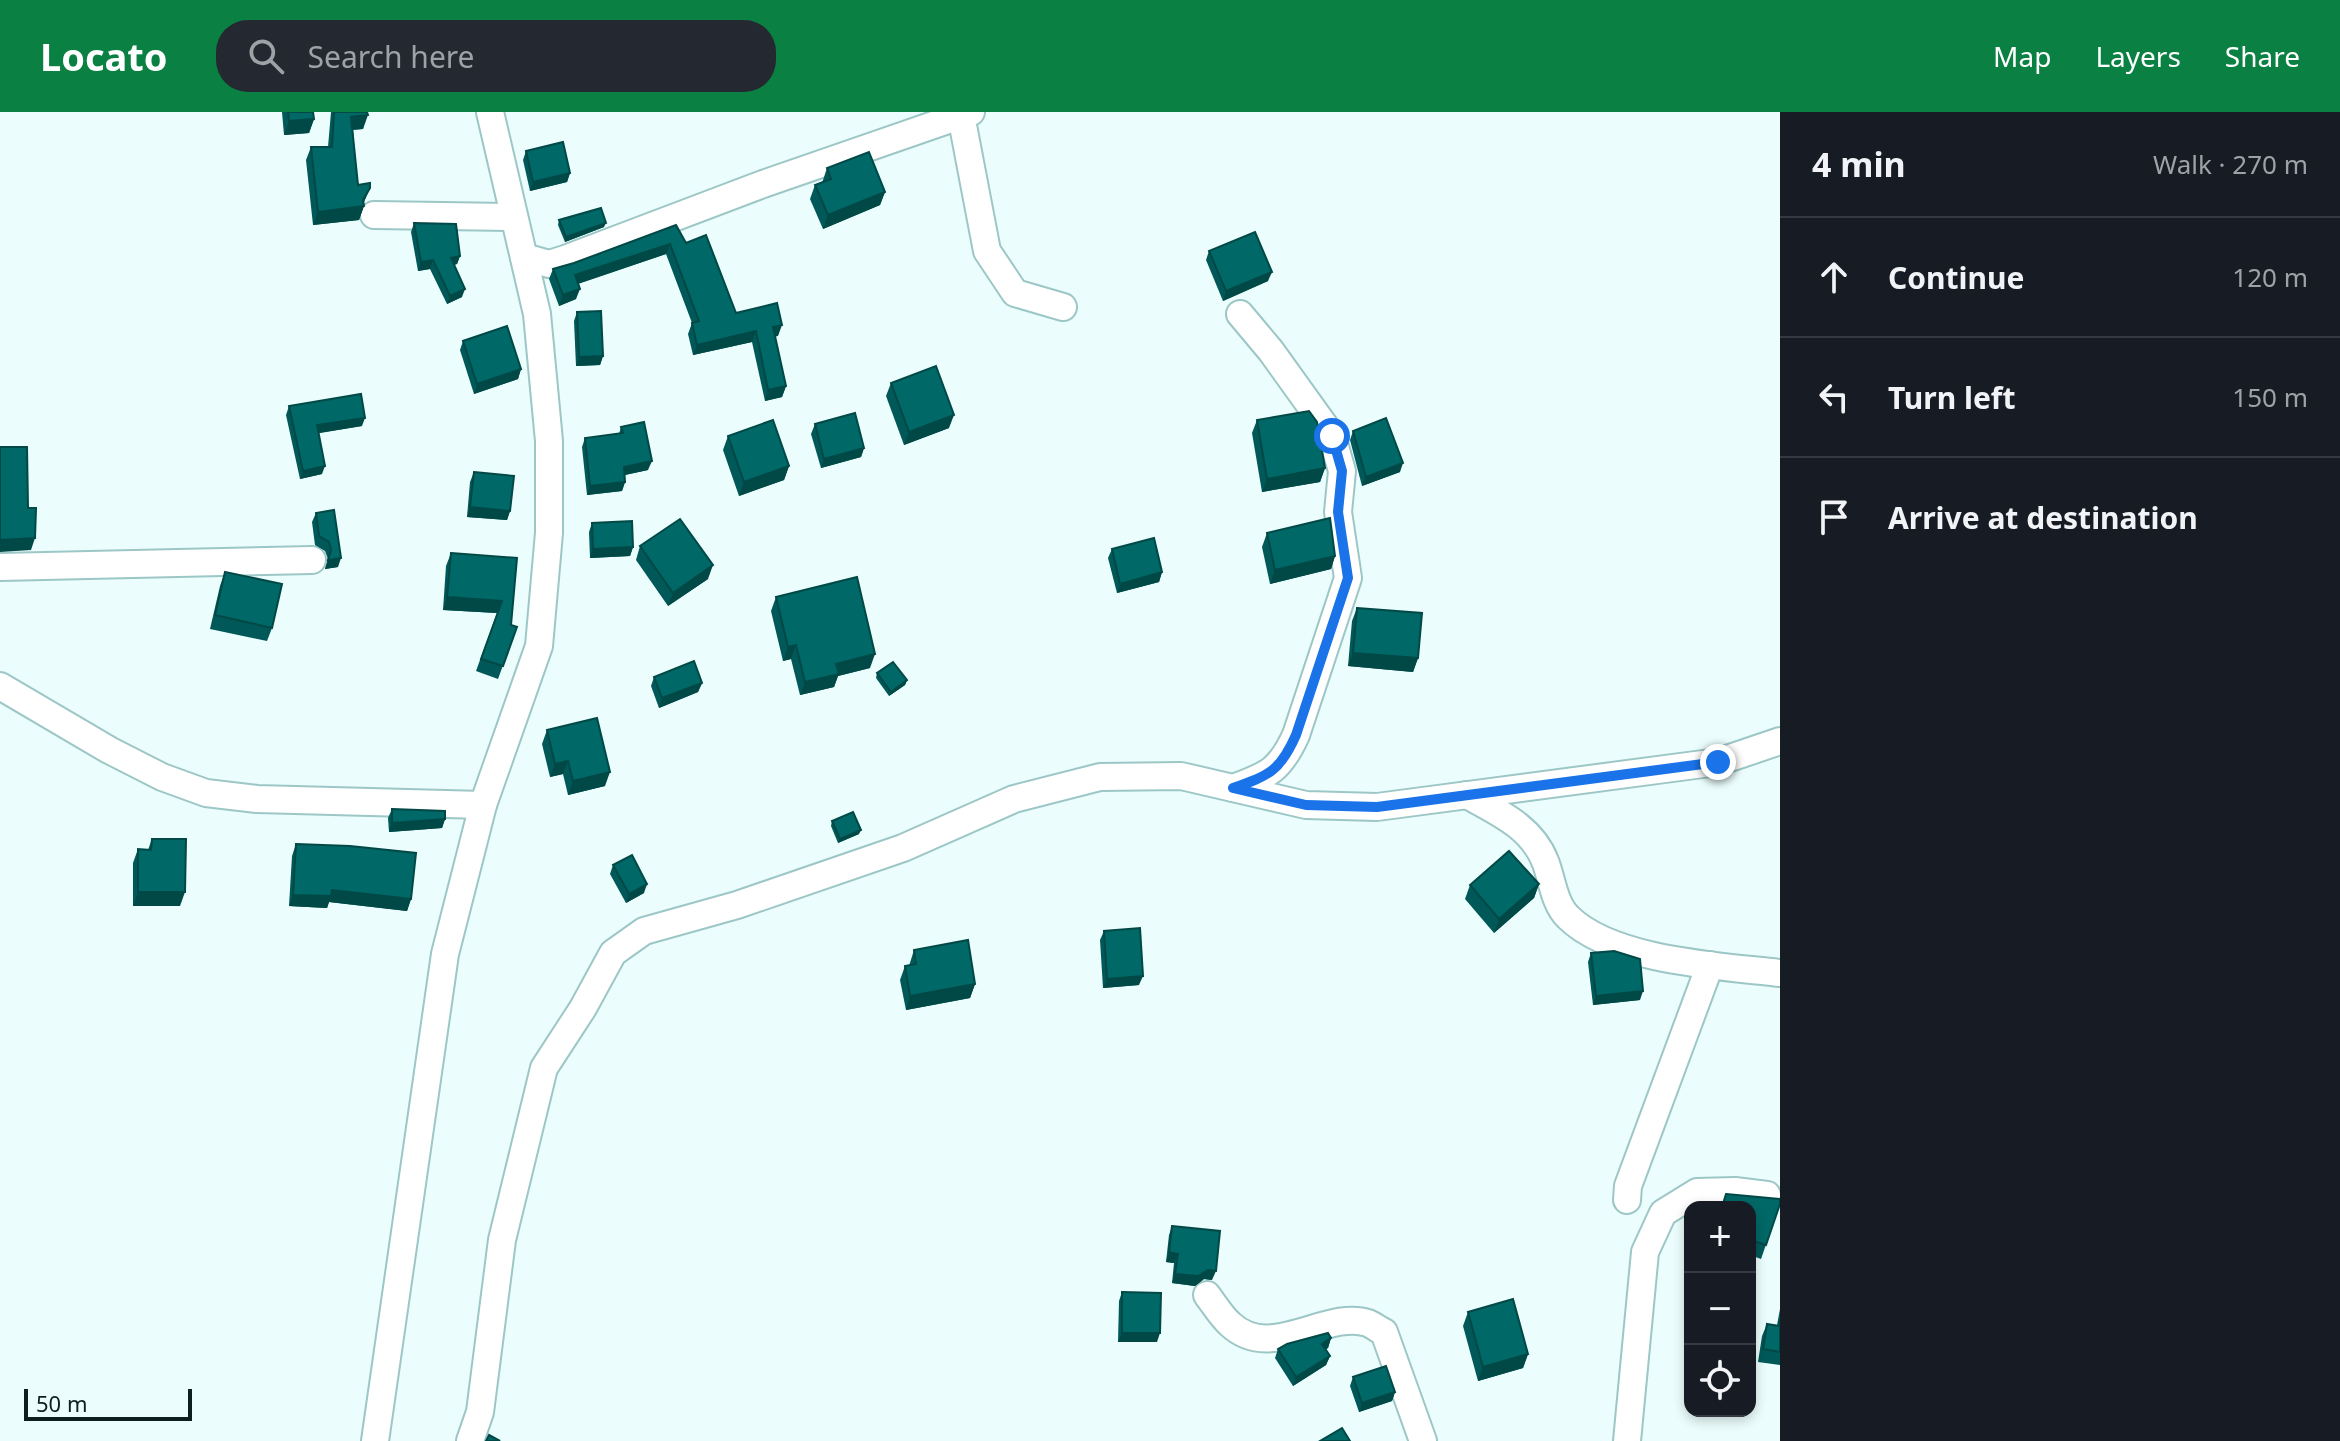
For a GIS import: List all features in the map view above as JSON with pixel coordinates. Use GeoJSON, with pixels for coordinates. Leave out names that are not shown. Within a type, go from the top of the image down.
{"type":"FeatureCollection","features":[{"type":"Feature","properties":{"kind":"street"},"geometry":{"type":"LineString","coordinates":[[375,1441],[445,954],[483,805],[539,646],[549,533],[549,441],[537,314],[490,112]]}},
{"type":"Feature","properties":{"kind":"street"},"geometry":{"type":"LineString","coordinates":[[524,257],[549,264],[565,259],[763,184],[966,114],[987,251],[1015,293],[1063,307]]}},
{"type":"Feature","properties":{"kind":"street"},"geometry":{"type":"LineString","coordinates":[[374,215],[514,217]]}},
{"type":"Feature","properties":{"kind":"street"},"geometry":{"type":"LineString","coordinates":[[1233,788],[1262,778],[1285,759],[1296,735],[1348,578],[1338,512],[1342,471],[1332,436],[1271,351],[1240,314]]}},
{"type":"Feature","properties":{"kind":"street"},"geometry":{"type":"LineString","coordinates":[[0,567],[312,560]]}},
{"type":"Feature","properties":{"kind":"street"},"geometry":{"type":"LineString","coordinates":[[1,685],[109,750],[162,777],[206,793],[257,799],[483,805]]}},
{"type":"Feature","properties":{"kind":"street"},"geometry":{"type":"LineString","coordinates":[[470,1441],[480,1412],[502,1240],[544,1068],[583,1008],[613,953],[644,931],[737,905],[903,848],[1014,799],[1100,777],[1181,776],[1306,805],[1377,807],[1718,762],[1780,741]]}},
{"type":"Feature","properties":{"kind":"street"},"geometry":{"type":"LineString","coordinates":[[1467,795],[1523,828],[1536,843],[1567,917],[1587,931],[1609,942],[1657,957],[1780,973]]}},
{"type":"Feature","properties":{"kind":"street"},"geometry":{"type":"LineString","coordinates":[[1627,1200],[1628,1186],[1710,965]]}},
{"type":"Feature","properties":{"kind":"street"},"geometry":{"type":"LineString","coordinates":[[1627,1441],[1645,1252],[1663,1213],[1697,1192],[1735,1191],[1767,1195]]}},
{"type":"Feature","properties":{"kind":"street"},"geometry":{"type":"LineString","coordinates":[[1207,1295],[1231,1326],[1251,1336],[1272,1339],[1344,1322],[1367,1322],[1384,1332],[1423,1441]]}},
{"type":"Feature","properties":{"kind":"building"},"geometry":{"type":"Polygon","coordinates":[[[288,112],[313,112],[314,119],[289,121],[288,112]]]}},
{"type":"Feature","properties":{"kind":"building"},"geometry":{"type":"Polygon","coordinates":[[[334,112],[367,112],[368,115],[351,117],[358,185],[370,183],[370,188],[363,200],[364,206],[318,212],[311,147],[332,147],[334,112]]]}},
{"type":"Feature","properties":{"kind":"building"},"geometry":{"type":"Polygon","coordinates":[[[563,142],[570,173],[533,182],[526,151],[563,142]]]}},
{"type":"Feature","properties":{"kind":"building"},"geometry":{"type":"Polygon","coordinates":[[[869,152],[885,192],[828,215],[815,185],[831,179],[827,168],[869,152]]]}},
{"type":"Feature","properties":{"kind":"building"},"geometry":{"type":"Polygon","coordinates":[[[601,208],[606,223],[566,237],[559,220],[601,208]]]}},
{"type":"Feature","properties":{"kind":"building"},"geometry":{"type":"Polygon","coordinates":[[[414,223],[456,224],[460,256],[451,258],[465,289],[450,296],[433,260],[421,262],[414,223]]]}},
{"type":"Feature","properties":{"kind":"building"},"geometry":{"type":"Polygon","coordinates":[[[676,225],[686,243],[706,235],[736,313],[777,303],[782,325],[773,327],[786,386],[768,390],[756,331],[697,345],[692,323],[699,321],[670,244],[575,275],[580,289],[563,295],[553,269],[676,225]]]}},
{"type":"Feature","properties":{"kind":"building"},"geometry":{"type":"Polygon","coordinates":[[[1255,232],[1272,272],[1226,291],[1209,251],[1255,232]]]}},
{"type":"Feature","properties":{"kind":"building"},"geometry":{"type":"Polygon","coordinates":[[[601,311],[603,356],[579,357],[577,312],[601,311]]]}},
{"type":"Feature","properties":{"kind":"building"},"geometry":{"type":"Polygon","coordinates":[[[507,326],[521,369],[477,384],[463,341],[507,326]]]}},
{"type":"Feature","properties":{"kind":"building"},"geometry":{"type":"Polygon","coordinates":[[[936,366],[954,415],[909,432],[891,383],[936,366]]]}},
{"type":"Feature","properties":{"kind":"building"},"geometry":{"type":"Polygon","coordinates":[[[361,394],[365,418],[317,425],[325,466],[303,471],[289,406],[361,394]]]}},
{"type":"Feature","properties":{"kind":"building"},"geometry":{"type":"Polygon","coordinates":[[[1309,411],[1317,422],[1325,468],[1267,479],[1257,420],[1309,411]]]}},
{"type":"Feature","properties":{"kind":"building"},"geometry":{"type":"Polygon","coordinates":[[[855,413],[864,448],[824,459],[815,424],[855,413]]]}},
{"type":"Feature","properties":{"kind":"building"},"geometry":{"type":"Polygon","coordinates":[[[1386,418],[1403,463],[1366,477],[1353,431],[1386,418]]]}},
{"type":"Feature","properties":{"kind":"building"},"geometry":{"type":"Polygon","coordinates":[[[773,420],[789,466],[744,482],[728,436],[773,420]]]}},
{"type":"Feature","properties":{"kind":"building"},"geometry":{"type":"Polygon","coordinates":[[[644,422],[652,461],[624,467],[625,482],[590,486],[585,438],[623,433],[621,427],[644,422]]]}},
{"type":"Feature","properties":{"kind":"building"},"geometry":{"type":"Polygon","coordinates":[[[0,447],[27,447],[28,508],[36,508],[35,538],[0,540],[0,447]]]}},
{"type":"Feature","properties":{"kind":"building"},"geometry":{"type":"Polygon","coordinates":[[[474,472],[514,476],[510,511],[470,507],[474,472]]]}},
{"type":"Feature","properties":{"kind":"building"},"geometry":{"type":"Polygon","coordinates":[[[334,510],[341,558],[328,560],[331,550],[329,542],[319,536],[316,513],[334,510]]]}},
{"type":"Feature","properties":{"kind":"building"},"geometry":{"type":"Polygon","coordinates":[[[1330,518],[1335,556],[1275,570],[1267,533],[1330,518]]]}},
{"type":"Feature","properties":{"kind":"building"},"geometry":{"type":"Polygon","coordinates":[[[680,519],[713,565],[673,593],[640,546],[680,519]]]}},
{"type":"Feature","properties":{"kind":"building"},"geometry":{"type":"Polygon","coordinates":[[[632,521],[633,547],[593,549],[592,523],[632,521]]]}},
{"type":"Feature","properties":{"kind":"building"},"geometry":{"type":"Polygon","coordinates":[[[1154,538],[1162,572],[1120,584],[1112,549],[1154,538]]]}},
{"type":"Feature","properties":{"kind":"building"},"geometry":{"type":"Polygon","coordinates":[[[451,553],[517,558],[511,625],[517,627],[503,666],[481,659],[502,601],[447,597],[451,553]]]}},
{"type":"Feature","properties":{"kind":"building"},"geometry":{"type":"Polygon","coordinates":[[[225,572],[282,584],[272,628],[215,615],[225,572]]]}},
{"type":"Feature","properties":{"kind":"building"},"geometry":{"type":"Polygon","coordinates":[[[857,577],[875,654],[836,664],[839,674],[805,682],[796,645],[788,647],[776,597],[857,577]]]}},
{"type":"Feature","properties":{"kind":"building"},"geometry":{"type":"Polygon","coordinates":[[[1357,608],[1422,613],[1418,658],[1353,653],[1357,608]]]}},
{"type":"Feature","properties":{"kind":"building"},"geometry":{"type":"Polygon","coordinates":[[[694,661],[702,683],[662,698],[654,677],[694,661]]]}},
{"type":"Feature","properties":{"kind":"building"},"geometry":{"type":"Polygon","coordinates":[[[893,662],[907,680],[891,692],[877,673],[893,662]]]}},
{"type":"Feature","properties":{"kind":"building"},"geometry":{"type":"Polygon","coordinates":[[[597,718],[610,772],[573,781],[568,761],[555,764],[547,730],[597,718]]]}},
{"type":"Feature","properties":{"kind":"building"},"geometry":{"type":"Polygon","coordinates":[[[392,809],[445,811],[445,819],[392,823],[392,809]]]}},
{"type":"Feature","properties":{"kind":"building"},"geometry":{"type":"Polygon","coordinates":[[[853,812],[861,830],[840,839],[832,821],[853,812]]]}},
{"type":"Feature","properties":{"kind":"building"},"geometry":{"type":"Polygon","coordinates":[[[152,839],[186,839],[185,892],[138,892],[138,849],[151,850],[152,839]]]}},
{"type":"Feature","properties":{"kind":"building"},"geometry":{"type":"Polygon","coordinates":[[[296,844],[416,853],[411,899],[332,890],[331,896],[293,895],[296,844]]]}},
{"type":"Feature","properties":{"kind":"building"},"geometry":{"type":"Polygon","coordinates":[[[1509,851],[1539,884],[1499,919],[1470,885],[1509,851]]]}},
{"type":"Feature","properties":{"kind":"building"},"geometry":{"type":"Polygon","coordinates":[[[632,855],[647,884],[629,894],[613,865],[632,855]]]}},
{"type":"Feature","properties":{"kind":"building"},"geometry":{"type":"Polygon","coordinates":[[[1140,928],[1143,976],[1107,979],[1104,931],[1140,928]]]}},
{"type":"Feature","properties":{"kind":"building"},"geometry":{"type":"Polygon","coordinates":[[[968,940],[975,984],[910,996],[905,966],[916,964],[914,950],[968,940]]]}},
{"type":"Feature","properties":{"kind":"building"},"geometry":{"type":"Polygon","coordinates":[[[1614,951],[1640,959],[1643,991],[1596,996],[1591,953],[1614,951]]]}},
{"type":"Feature","properties":{"kind":"building"},"geometry":{"type":"Polygon","coordinates":[[[1726,1194],[1780,1199],[1766,1245],[1756,1242],[1756,1201],[1724,1201],[1726,1194]]]}},
{"type":"Feature","properties":{"kind":"building"},"geometry":{"type":"Polygon","coordinates":[[[1172,1226],[1220,1231],[1216,1271],[1208,1270],[1198,1276],[1175,1274],[1178,1254],[1169,1252],[1172,1226]]]}},
{"type":"Feature","properties":{"kind":"building"},"geometry":{"type":"Polygon","coordinates":[[[1122,1292],[1161,1293],[1160,1333],[1122,1333],[1122,1292]]]}},
{"type":"Feature","properties":{"kind":"building"},"geometry":{"type":"Polygon","coordinates":[[[1513,1299],[1528,1354],[1483,1367],[1468,1312],[1513,1299]]]}},
{"type":"Feature","properties":{"kind":"building"},"geometry":{"type":"Polygon","coordinates":[[[1780,1320],[1780,1352],[1763,1349],[1767,1324],[1779,1326],[1780,1320]]]}},
{"type":"Feature","properties":{"kind":"building"},"geometry":{"type":"Polygon","coordinates":[[[1328,1333],[1331,1338],[1322,1344],[1330,1356],[1296,1377],[1278,1349],[1328,1333]]]}},
{"type":"Feature","properties":{"kind":"building"},"geometry":{"type":"Polygon","coordinates":[[[1386,1366],[1395,1392],[1362,1403],[1353,1377],[1386,1366]]]}},
{"type":"Feature","properties":{"kind":"building"},"geometry":{"type":"Polygon","coordinates":[[[1342,1428],[1350,1441],[1320,1441],[1342,1428]]]}},
{"type":"Feature","properties":{"kind":"building"},"geometry":{"type":"Polygon","coordinates":[[[489,1435],[500,1441],[486,1441],[489,1435]]]}},
{"type":"Feature","properties":{"kind":"route"},"geometry":{"type":"LineString","coordinates":[[1332,436],[1342,471],[1338,512],[1348,578],[1296,735],[1285,759],[1262,778],[1233,788],[1306,805],[1377,807],[1718,762]]}}]}
